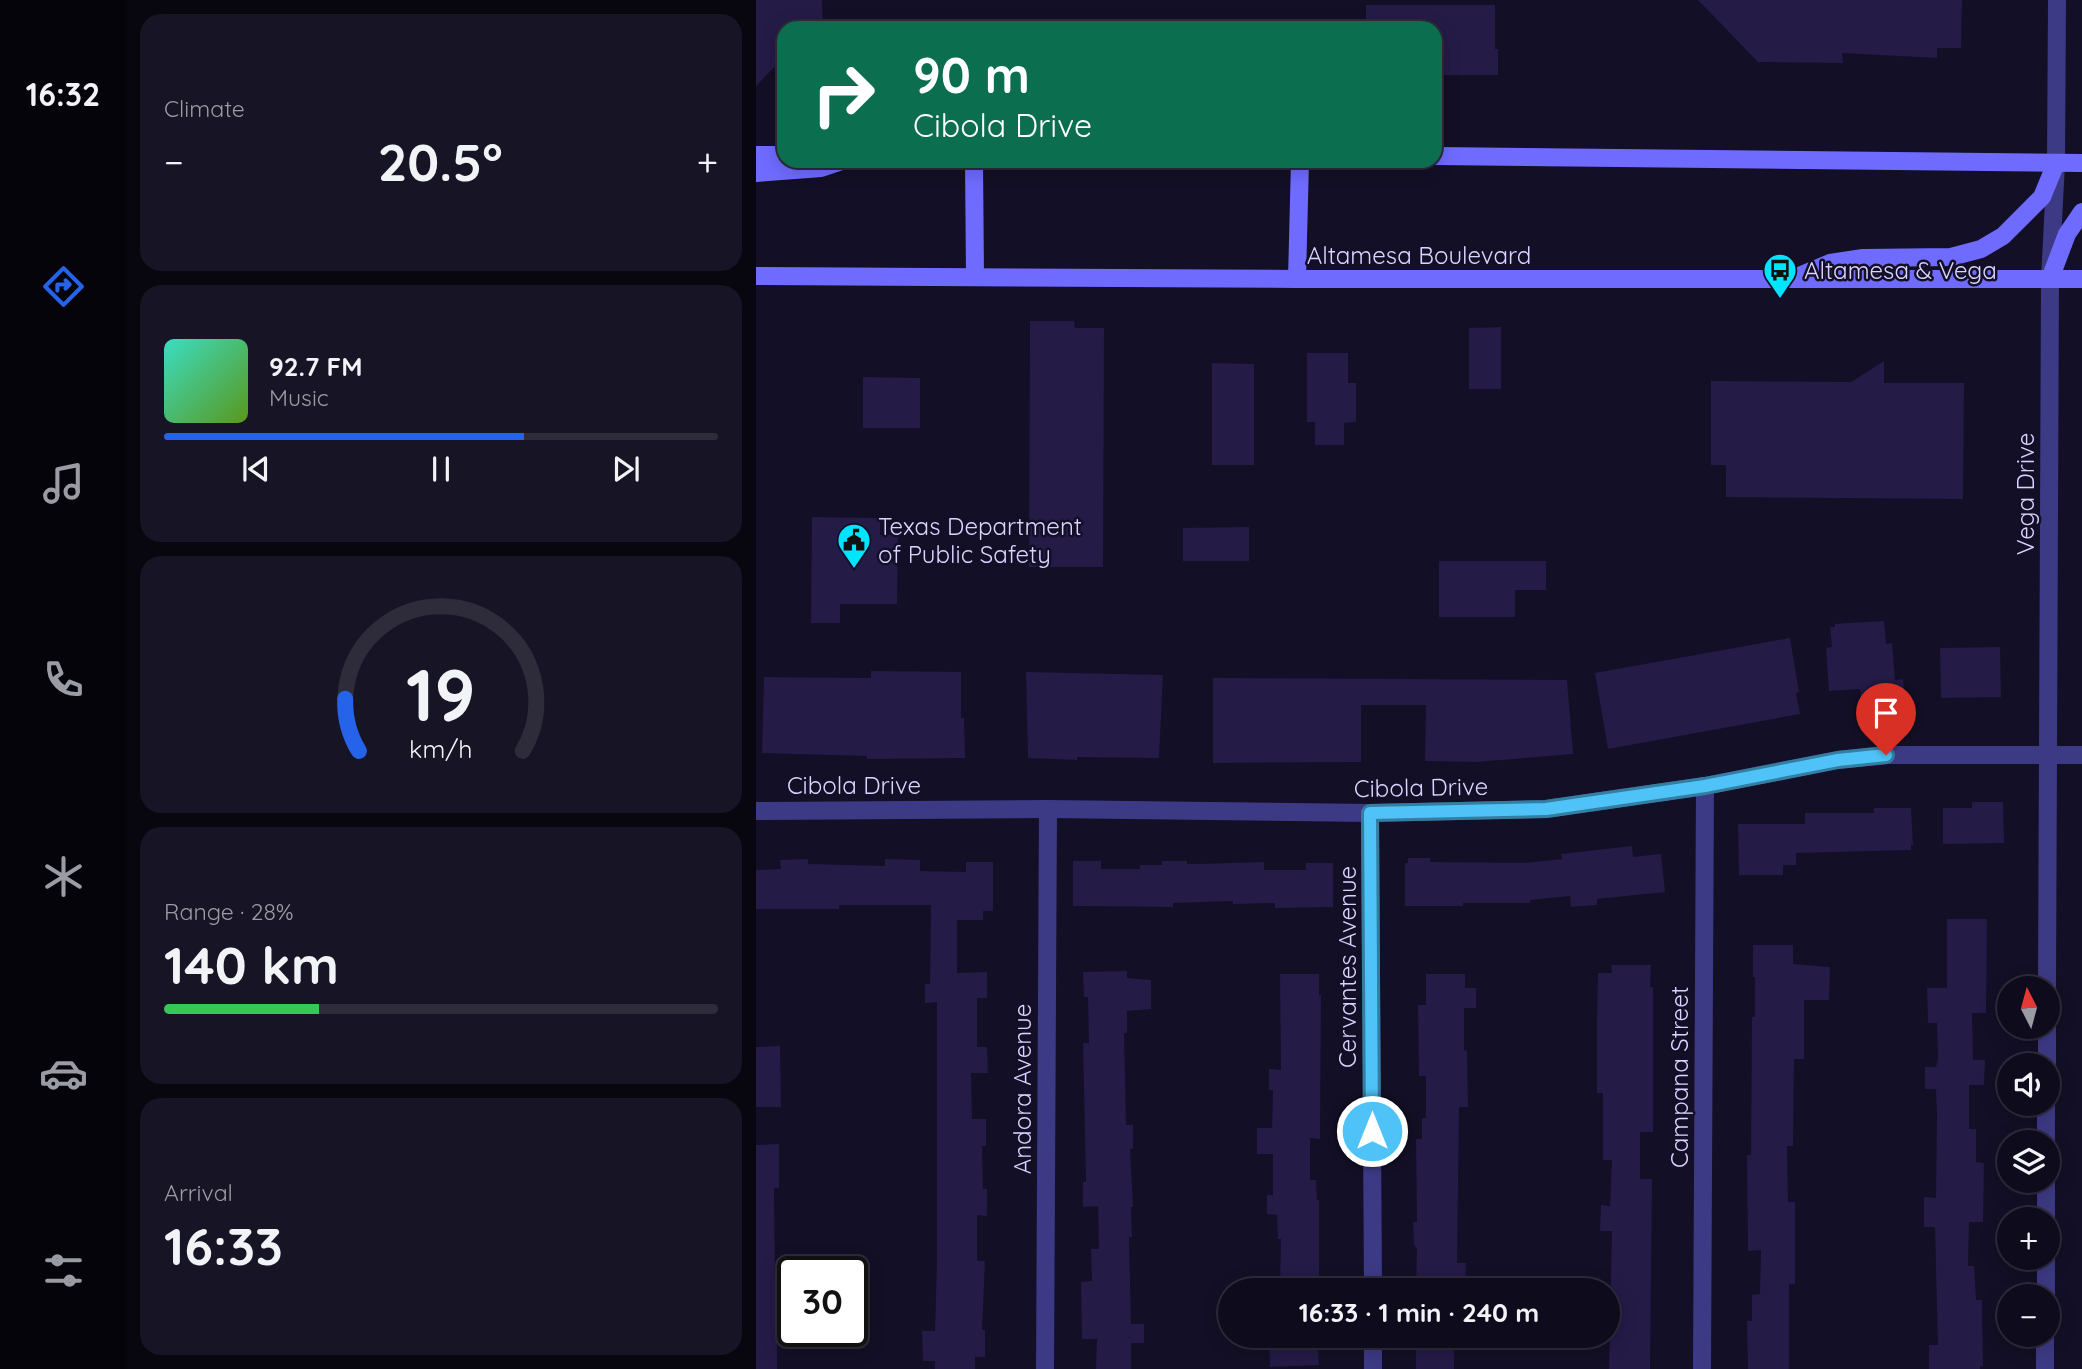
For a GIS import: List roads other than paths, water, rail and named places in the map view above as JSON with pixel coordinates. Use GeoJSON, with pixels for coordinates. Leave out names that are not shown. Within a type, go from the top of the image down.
{"type":"FeatureCollection","features":[{"type":"Feature","properties":{"kind":"main road"},"geometry":{"type":"LineString","coordinates":[[756,155],[777,155]]}},
{"type":"Feature","properties":{"kind":"main road"},"geometry":{"type":"LineString","coordinates":[[1442,156],[2082,163]]}},
{"type":"Feature","properties":{"kind":"main road"},"geometry":{"type":"LineString","coordinates":[[1789,279],[1841,261],[1863,258],[1951,257],[1981,249],[2003,236],[2042,197],[2056,163]]}},
{"type":"Feature","properties":{"kind":"main road"},"geometry":{"type":"LineString","coordinates":[[756,173],[824,168]]}},
{"type":"Feature","properties":{"kind":"main road"},"geometry":{"type":"LineString","coordinates":[[974,168],[975,277]]}},
{"type":"Feature","properties":{"kind":"main road"},"geometry":{"type":"LineString","coordinates":[[1297,279],[1300,168]]}},
{"type":"Feature","properties":{"kind":"main road"},"geometry":{"type":"LineString","coordinates":[[2050,279],[2067,234],[2082,212]]}},
{"type":"Feature","properties":{"kind":"main road","name":"Altamesa Boulevard"},"geometry":{"type":"LineString","coordinates":[[756,276],[2082,279]]}},
{"type":"Feature","properties":{"kind":"street","name":"Vega Drive"},"geometry":{"type":"LineString","coordinates":[[2047,976],[2050,279],[2056,163],[2057,0]]}},
{"type":"Feature","properties":{"kind":"street","name":"Cibola Drive"},"geometry":{"type":"LineString","coordinates":[[756,811],[1048,809],[1370,813],[1546,809],[1705,786],[1838,760],[1886,755],[2082,755]]}},
{"type":"Feature","properties":{"kind":"street","name":"Campana Street"},"geometry":{"type":"LineString","coordinates":[[1702,1369],[1705,786]]}},
{"type":"Feature","properties":{"kind":"street","name":"Andora Avenue"},"geometry":{"type":"LineString","coordinates":[[1045,1369],[1048,809]]}},
{"type":"Feature","properties":{"kind":"street","name":"Cervantes Avenue"},"geometry":{"type":"LineString","coordinates":[[1370,813],[1373,1278]]}},
{"type":"Feature","properties":{"kind":"street"},"geometry":{"type":"LineString","coordinates":[[2045,1347],[2045,1369]]}},
{"type":"Feature","properties":{"kind":"street"},"geometry":{"type":"LineString","coordinates":[[1373,1348],[1373,1369]]}},
{"type":"Feature","properties":{"kind":"place","name":"Altamesa & Vega"},"geometry":{"type":"Point","coordinates":[1780,300]}},
{"type":"Feature","properties":{"kind":"place","name":"Texas Department of Public Safety"},"geometry":{"type":"Point","coordinates":[854,570]}}]}
